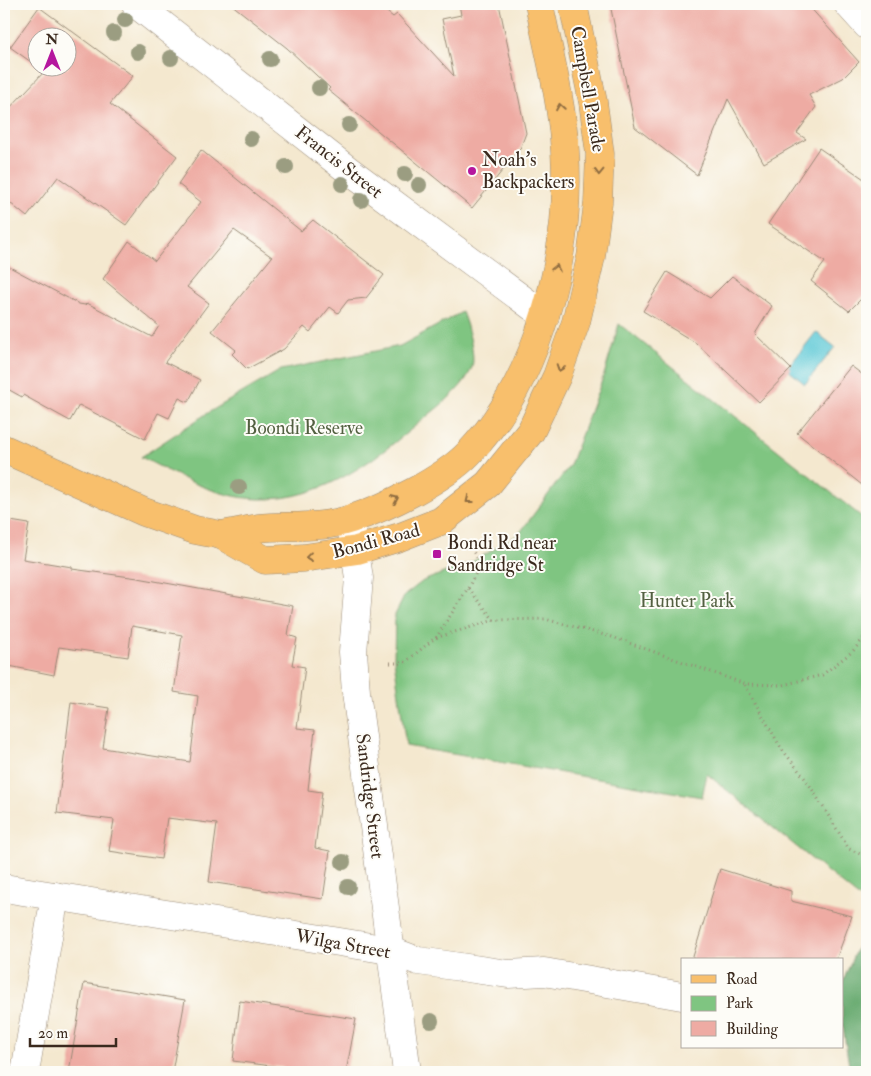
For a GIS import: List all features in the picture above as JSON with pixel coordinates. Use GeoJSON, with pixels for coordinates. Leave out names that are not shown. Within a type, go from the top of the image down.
{"type":"FeatureCollection","features":[{"type":"Feature","properties":{"kind":"main road","name":"Campbell Parade"},"geometry":{"type":"LineString","coordinates":[[539,4],[560,105],[566,152],[566,202],[559,254],[545,316]]}},
{"type":"Feature","properties":{"kind":"main road","name":"Campbell Parade"},"geometry":{"type":"LineString","coordinates":[[573,4],[593,102],[600,154],[598,203],[591,257],[576,322]]}},
{"type":"Feature","properties":{"kind":"main road","name":"Bondi Road"},"geometry":{"type":"LineString","coordinates":[[221,535],[258,528],[299,528],[350,519],[424,487],[468,455],[498,419],[527,364],[545,316]]}},
{"type":"Feature","properties":{"kind":"main road","name":"Bondi Road"},"geometry":{"type":"LineString","coordinates":[[4,449],[144,512],[195,530],[221,535],[265,560],[304,558],[357,550],[441,522],[488,484],[531,430],[558,376],[576,322]]}},
{"type":"Feature","properties":{"kind":"street","name":"Francis Street"},"geometry":{"type":"LineString","coordinates":[[136,4],[348,170],[545,316]]}},
{"type":"Feature","properties":{"kind":"street"},"geometry":{"type":"LineString","coordinates":[[848,4],[867,25]]}},
{"type":"Feature","properties":{"kind":"street","name":"Sandridge Street"},"geometry":{"type":"LineString","coordinates":[[350,519],[357,550],[359,598],[353,652],[356,692],[389,950],[407,1072]]}},
{"type":"Feature","properties":{"kind":"street","name":"Wilga Street"},"geometry":{"type":"LineString","coordinates":[[4,888],[389,950],[418,961],[508,974],[544,972],[681,996]]}},
{"type":"Feature","properties":{"kind":"street"},"geometry":{"type":"LineString","coordinates":[[25,1072],[55,896]]}},
{"type":"Feature","properties":{"kind":"path"},"geometry":{"type":"LineString","coordinates":[[390,664],[404,663],[435,638],[468,588],[481,563],[469,546]]}},
{"type":"Feature","properties":{"kind":"path"},"geometry":{"type":"LineString","coordinates":[[468,588],[494,620]]}},
{"type":"Feature","properties":{"kind":"path"},"geometry":{"type":"LineString","coordinates":[[435,638],[494,620],[545,619],[612,637],[745,684],[783,685],[822,674],[853,651],[867,634]]}},
{"type":"Feature","properties":{"kind":"path"},"geometry":{"type":"LineString","coordinates":[[745,684],[781,748],[808,781],[849,849],[867,857]]}},
{"type":"Feature","properties":{"kind":"green space","name":"Boondi Reserve"},"geometry":{"type":"Polygon","coordinates":[[[462,312],[473,355],[472,367],[464,382],[445,401],[389,447],[349,474],[328,484],[306,493],[283,498],[243,498],[198,485],[141,457],[206,414],[281,370],[400,346],[462,312]]]}},
{"type":"Feature","properties":{"kind":"green space","name":"Hunter Park"},"geometry":{"type":"Polygon","coordinates":[[[619,324],[867,521],[867,904],[707,774],[702,797],[406,746],[394,659],[395,615],[405,595],[423,581],[474,561],[519,534],[570,465],[604,375],[619,324]]]}},
{"type":"Feature","properties":{"kind":"green space"},"geometry":{"type":"Polygon","coordinates":[[[867,922],[867,1072],[850,1072],[844,1034],[844,979],[867,922]]]}},
{"type":"Feature","properties":{"kind":"water"},"geometry":{"type":"Polygon","coordinates":[[[816,332],[835,347],[805,384],[787,369],[816,332]]]}},
{"type":"Feature","properties":{"kind":"building"},"geometry":{"type":"Polygon","coordinates":[[[231,4],[377,4],[393,17],[397,14],[454,76],[442,19],[461,15],[459,4],[499,4],[526,133],[520,149],[472,208],[328,90],[330,88],[287,48],[231,4]]]}},
{"type":"Feature","properties":{"kind":"building"},"geometry":{"type":"Polygon","coordinates":[[[610,4],[807,4],[859,62],[843,78],[809,95],[816,107],[797,133],[806,139],[764,163],[728,99],[697,175],[635,127],[610,4]]]}},
{"type":"Feature","properties":{"kind":"building"},"geometry":{"type":"Polygon","coordinates":[[[39,7],[68,28],[28,28],[28,60],[10,47],[39,7]]]}},
{"type":"Feature","properties":{"kind":"building"},"geometry":{"type":"Polygon","coordinates":[[[78,36],[133,76],[110,104],[177,156],[126,225],[58,177],[27,217],[4,198],[4,114],[38,78],[78,78],[78,36]]]}},
{"type":"Feature","properties":{"kind":"building"},"geometry":{"type":"Polygon","coordinates":[[[819,148],[867,181],[867,293],[849,311],[811,281],[825,262],[768,224],[819,148]]]}},
{"type":"Feature","properties":{"kind":"building"},"geometry":{"type":"Polygon","coordinates":[[[201,150],[301,231],[313,220],[384,275],[366,298],[348,300],[338,313],[330,307],[310,332],[304,327],[284,349],[247,369],[232,354],[236,350],[212,331],[272,257],[234,230],[187,287],[209,303],[165,362],[200,380],[188,402],[179,398],[169,418],[158,413],[145,439],[79,405],[70,421],[23,395],[22,397],[4,387],[4,264],[79,304],[85,305],[87,303],[152,337],[159,326],[103,279],[129,241],[155,261],[201,202],[178,184],[201,150]]]}},
{"type":"Feature","properties":{"kind":"building"},"geometry":{"type":"Polygon","coordinates":[[[667,272],[710,298],[732,276],[772,306],[755,334],[791,369],[759,402],[696,343],[643,311],[667,272]]]}},
{"type":"Feature","properties":{"kind":"building"},"geometry":{"type":"Polygon","coordinates":[[[851,366],[867,378],[867,489],[797,433],[851,366]]]}},
{"type":"Feature","properties":{"kind":"building"},"geometry":{"type":"Polygon","coordinates":[[[4,520],[29,524],[23,559],[293,606],[288,635],[297,638],[292,665],[305,667],[297,728],[315,730],[308,790],[322,792],[315,848],[330,851],[323,899],[209,882],[217,824],[167,818],[161,859],[109,851],[114,820],[57,813],[71,702],[109,708],[103,748],[190,762],[198,696],[174,692],[182,635],[132,626],[128,657],[59,647],[54,675],[4,665],[4,520]]]}},
{"type":"Feature","properties":{"kind":"building"},"geometry":{"type":"Polygon","coordinates":[[[720,869],[791,891],[791,901],[852,916],[837,958],[693,958],[720,869]]]}},
{"type":"Feature","properties":{"kind":"building"},"geometry":{"type":"Polygon","coordinates":[[[84,983],[185,1000],[172,1072],[69,1072],[84,983]]]}},
{"type":"Feature","properties":{"kind":"building"},"geometry":{"type":"Polygon","coordinates":[[[240,1001],[356,1019],[346,1072],[294,1072],[295,1069],[233,1061],[240,1001]]]}},
{"type":"Feature","properties":{"kind":"place","name":"Noah's Backpackers"},"geometry":{"type":"Point","coordinates":[472,171]}},
{"type":"Feature","properties":{"kind":"place","name":"Bondi Rd near Sandridge St"},"geometry":{"type":"Point","coordinates":[437,554]}}]}
